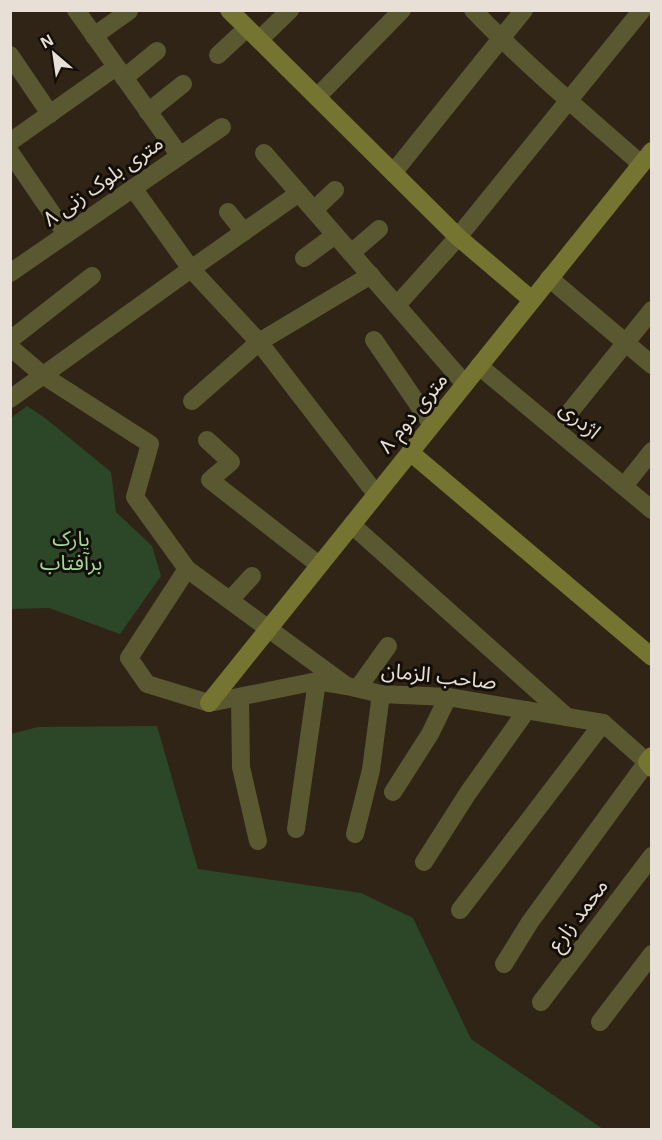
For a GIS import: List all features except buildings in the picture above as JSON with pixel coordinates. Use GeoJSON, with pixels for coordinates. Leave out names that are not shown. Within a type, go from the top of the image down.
{"type":"FeatureCollection","features":[{"type":"Feature","properties":{"kind":"street"},"geometry":{"type":"LineString","coordinates":[[76,10],[180,156]]}},
{"type":"Feature","properties":{"kind":"street"},"geometry":{"type":"LineString","coordinates":[[230,10],[458,237],[532,300]]}},
{"type":"Feature","properties":{"kind":"street"},"geometry":{"type":"LineString","coordinates":[[218,54],[290,10]]}},
{"type":"Feature","properties":{"kind":"street"},"geometry":{"type":"LineString","coordinates":[[317,98],[402,10]]}},
{"type":"Feature","properties":{"kind":"street"},"geometry":{"type":"LineString","coordinates":[[473,10],[501,40],[569,101],[646,157]]}},
{"type":"Feature","properties":{"kind":"street"},"geometry":{"type":"LineString","coordinates":[[393,173],[524,10]]}},
{"type":"Feature","properties":{"kind":"street"},"geometry":{"type":"LineString","coordinates":[[397,305],[458,237],[642,10]]}},
{"type":"Feature","properties":{"kind":"street"},"geometry":{"type":"LineString","coordinates":[[94,36],[129,11]]}},
{"type":"Feature","properties":{"kind":"street"},"geometry":{"type":"LineString","coordinates":[[10,142],[50,114],[157,51]]}},
{"type":"Feature","properties":{"kind":"street"},"geometry":{"type":"LineString","coordinates":[[10,54],[50,114]]}},
{"type":"Feature","properties":{"kind":"street"},"geometry":{"type":"LineString","coordinates":[[148,112],[183,84]]}},
{"type":"Feature","properties":{"kind":"street","name":"۸ متری بلوک زنی"},"geometry":{"type":"LineString","coordinates":[[10,273],[222,127]]}},
{"type":"Feature","properties":{"kind":"street"},"geometry":{"type":"LineString","coordinates":[[10,152],[66,234]]}},
{"type":"Feature","properties":{"kind":"street"},"geometry":{"type":"LineString","coordinates":[[264,153],[465,384]]}},
{"type":"Feature","properties":{"kind":"street","name":"۸ متری دوم"},"geometry":{"type":"LineString","coordinates":[[209,703],[646,157]]}},
{"type":"Feature","properties":{"kind":"street"},"geometry":{"type":"LineString","coordinates":[[133,188],[191,269],[259,342],[376,494]]}},
{"type":"Feature","properties":{"kind":"street"},"geometry":{"type":"LineString","coordinates":[[314,210],[335,190]]}},
{"type":"Feature","properties":{"kind":"street"},"geometry":{"type":"LineString","coordinates":[[10,399],[299,193]]}},
{"type":"Feature","properties":{"kind":"street"},"geometry":{"type":"LineString","coordinates":[[228,212],[244,232]]}},
{"type":"Feature","properties":{"kind":"street"},"geometry":{"type":"LineString","coordinates":[[351,253],[379,229]]}},
{"type":"Feature","properties":{"kind":"street"},"geometry":{"type":"LineString","coordinates":[[304,258],[335,234]]}},
{"type":"Feature","properties":{"kind":"street"},"geometry":{"type":"LineString","coordinates":[[192,401],[259,342],[371,275]]}},
{"type":"Feature","properties":{"kind":"street"},"geometry":{"type":"LineString","coordinates":[[10,340],[92,276]]}},
{"type":"Feature","properties":{"kind":"street"},"geometry":{"type":"LineString","coordinates":[[549,278],[651,365]]}},
{"type":"Feature","properties":{"kind":"street"},"geometry":{"type":"LineString","coordinates":[[555,429],[651,310]]}},
{"type":"Feature","properties":{"kind":"street"},"geometry":{"type":"LineString","coordinates":[[374,340],[432,425]]}},
{"type":"Feature","properties":{"kind":"street"},"geometry":{"type":"LineString","coordinates":[[10,347],[44,376],[150,444],[135,497],[187,569],[352,687],[388,646]]}},
{"type":"Feature","properties":{"kind":"street","name":"اژدری"},"geometry":{"type":"LineString","coordinates":[[479,366],[651,510]]}},
{"type":"Feature","properties":{"kind":"street"},"geometry":{"type":"LineString","coordinates":[[207,440],[231,462],[210,480],[319,565]]}},
{"type":"Feature","properties":{"kind":"street"},"geometry":{"type":"LineString","coordinates":[[624,486],[651,451]]}},
{"type":"Feature","properties":{"kind":"street"},"geometry":{"type":"LineString","coordinates":[[410,452],[651,657]]}},
{"type":"Feature","properties":{"kind":"street"},"geometry":{"type":"LineString","coordinates":[[352,525],[567,717],[603,723],[650,762],[530,922],[504,964]]}},
{"type":"Feature","properties":{"kind":"street"},"geometry":{"type":"LineString","coordinates":[[187,569],[129,658],[147,684],[209,703],[317,681],[296,829]]}},
{"type":"Feature","properties":{"kind":"street"},"geometry":{"type":"LineString","coordinates":[[230,600],[252,576]]}},
{"type":"Feature","properties":{"kind":"street","name":"صاحب الزمان"},"geometry":{"type":"LineString","coordinates":[[317,681],[381,694],[448,697],[567,717]]}},
{"type":"Feature","properties":{"kind":"street"},"geometry":{"type":"LineString","coordinates":[[356,834],[371,770],[381,694]]}},
{"type":"Feature","properties":{"kind":"street"},"geometry":{"type":"LineString","coordinates":[[393,792],[429,734],[448,697]]}},
{"type":"Feature","properties":{"kind":"street"},"geometry":{"type":"LineString","coordinates":[[240,698],[241,767],[258,841]]}},
{"type":"Feature","properties":{"kind":"street"},"geometry":{"type":"LineString","coordinates":[[424,862],[468,793],[527,710]]}},
{"type":"Feature","properties":{"kind":"street"},"geometry":{"type":"LineString","coordinates":[[460,910],[603,723]]}},
{"type":"Feature","properties":{"kind":"street","name":"محمد زارع"},"geometry":{"type":"LineString","coordinates":[[541,1002],[645,877],[651,856]]}},
{"type":"Feature","properties":{"kind":"street"},"geometry":{"type":"LineString","coordinates":[[600,1022],[651,954]]}},
{"type":"Feature","properties":{"kind":"green space","name":"پارک برآفتاب"},"geometry":{"type":"Polygon","coordinates":[[[27,406],[111,472],[116,512],[152,546],[161,576],[120,634],[49,608],[11,609],[11,418],[27,406]]]}},
{"type":"Feature","properties":{"kind":"green space"},"geometry":{"type":"Polygon","coordinates":[[[157,726],[198,869],[361,893],[413,918],[471,1039],[603,1129],[11,1129],[11,734],[38,727],[157,726]]]}}]}
